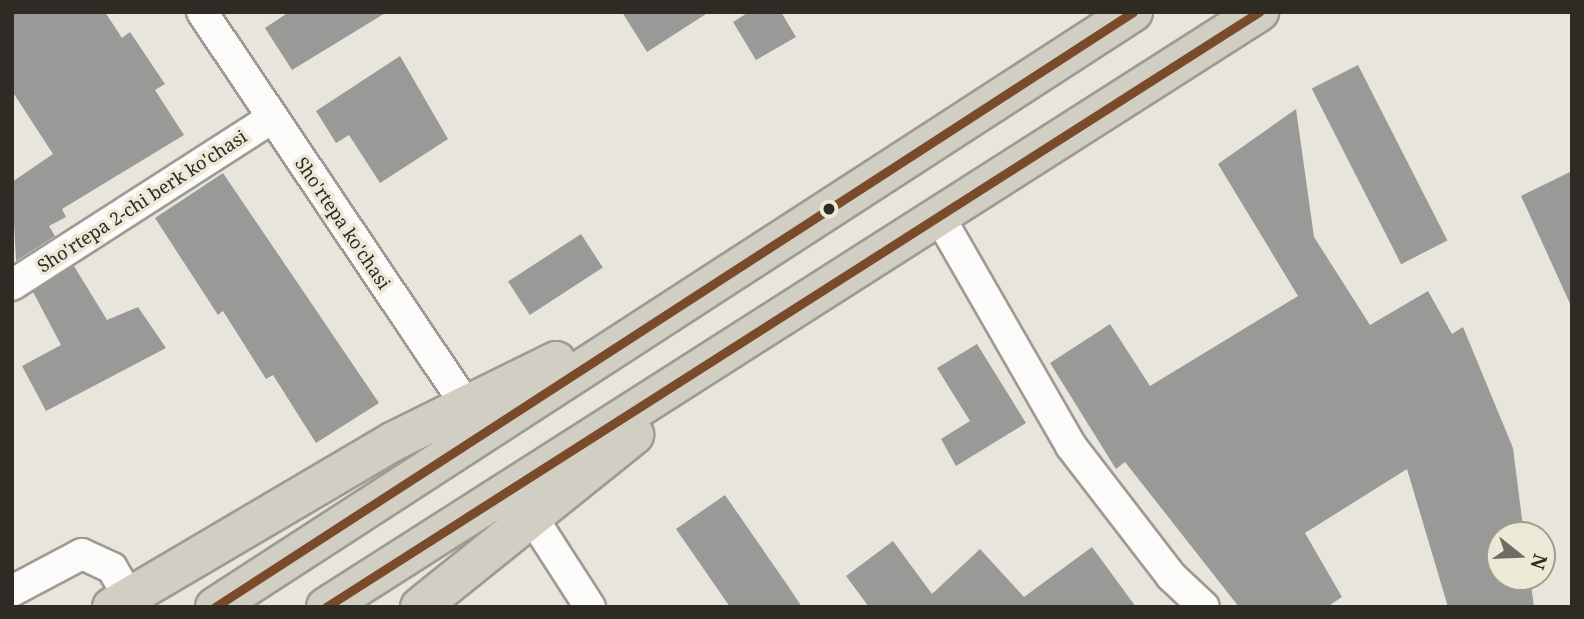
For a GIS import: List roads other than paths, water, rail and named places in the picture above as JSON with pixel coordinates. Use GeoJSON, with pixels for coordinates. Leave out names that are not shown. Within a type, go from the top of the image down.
{"type":"FeatureCollection","features":[{"type":"Feature","properties":{"kind":"highway"},"geometry":{"type":"LineString","coordinates":[[120,601],[475,419],[720,279],[1133,12]]}},
{"type":"Feature","properties":{"kind":"highway"},"geometry":{"type":"LineString","coordinates":[[326,607],[940,218],[1259,12]]}},
{"type":"Feature","properties":{"kind":"highway"},"geometry":{"type":"LineString","coordinates":[[420,607],[533,519],[753,336]]}},
{"type":"Feature","properties":{"kind":"highway"},"geometry":{"type":"LineString","coordinates":[[215,607],[475,419]]}},
{"type":"Feature","properties":{"kind":"street","name":"Sho'rtepa ko'chasi"},"geometry":{"type":"LineString","coordinates":[[202,12],[475,419]]}},
{"type":"Feature","properties":{"kind":"street","name":"Sho'rtepa 2-chi berk ko'chasi"},"geometry":{"type":"LineString","coordinates":[[12,285],[272,118]]}},
{"type":"Feature","properties":{"kind":"street"},"geometry":{"type":"LineString","coordinates":[[940,218],[1071,446],[1171,576],[1204,607]]}},
{"type":"Feature","properties":{"kind":"street"},"geometry":{"type":"LineString","coordinates":[[513,488],[590,607]]}},
{"type":"Feature","properties":{"kind":"street"},"geometry":{"type":"LineString","coordinates":[[12,591],[82,554],[102,560],[120,601]]}}]}
